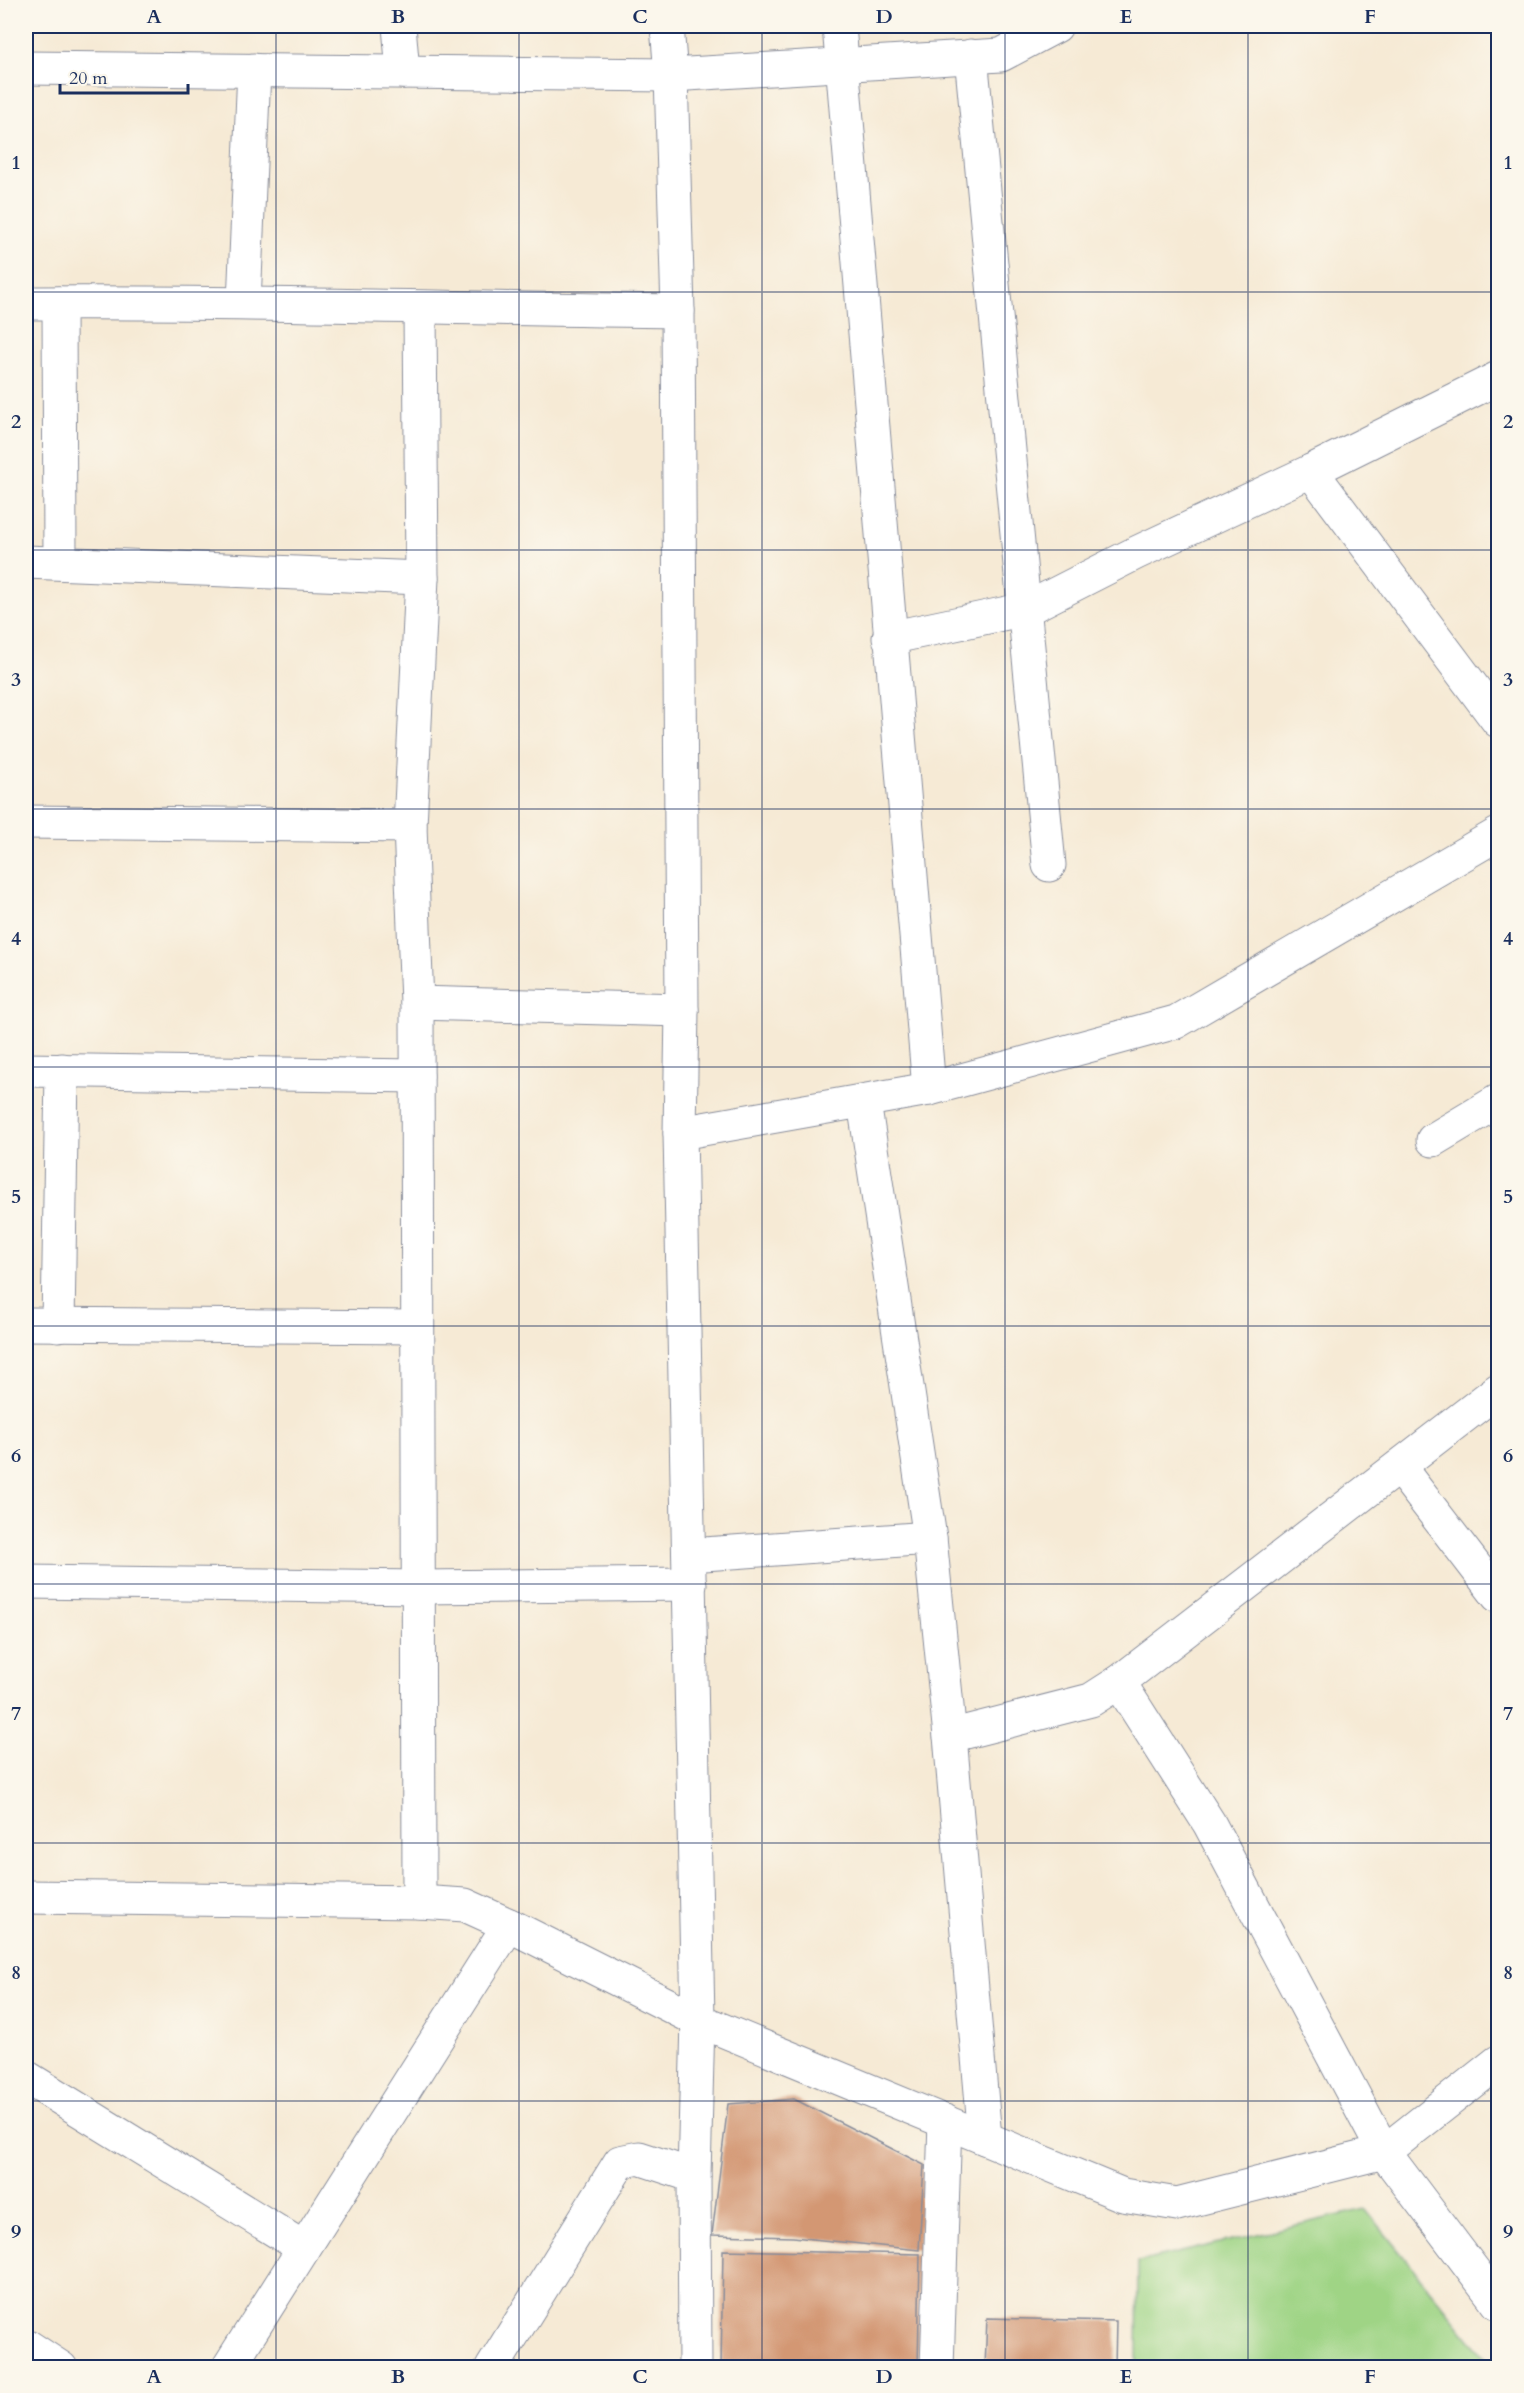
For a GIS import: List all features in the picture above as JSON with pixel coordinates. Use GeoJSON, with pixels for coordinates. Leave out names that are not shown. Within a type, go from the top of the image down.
{"type":"FeatureCollection","features":[{"type":"Feature","properties":{"kind":"street"},"geometry":{"type":"LineString","coordinates":[[399,26],[403,72]]}},
{"type":"Feature","properties":{"kind":"street"},"geometry":{"type":"LineString","coordinates":[[667,26],[671,75],[678,311],[682,1010],[680,1133],[698,2020],[694,2176],[695,2367]]}},
{"type":"Feature","properties":{"kind":"street"},"geometry":{"type":"LineString","coordinates":[[839,26],[889,638],[929,1089]]}},
{"type":"Feature","properties":{"kind":"street"},"geometry":{"type":"LineString","coordinates":[[26,68],[671,75],[1001,55],[1056,26]]}},
{"type":"Feature","properties":{"kind":"street"},"geometry":{"type":"LineString","coordinates":[[971,56],[1049,865]]}},
{"type":"Feature","properties":{"kind":"street"},"geometry":{"type":"LineString","coordinates":[[244,303],[254,70]]}},
{"type":"Feature","properties":{"kind":"street"},"geometry":{"type":"LineString","coordinates":[[26,303],[244,303],[678,311]]}},
{"type":"Feature","properties":{"kind":"street"},"geometry":{"type":"LineString","coordinates":[[59,303],[60,562]]}},
{"type":"Feature","properties":{"kind":"street"},"geometry":{"type":"LineString","coordinates":[[419,1902],[417,1003],[410,826],[422,578],[420,308]]}},
{"type":"Feature","properties":{"kind":"street"},"geometry":{"type":"LineString","coordinates":[[889,638],[1026,609],[1136,553],[1311,471],[1498,378]]}},
{"type":"Feature","properties":{"kind":"street"},"geometry":{"type":"LineString","coordinates":[[1311,471],[1498,721]]}},
{"type":"Feature","properties":{"kind":"street"},"geometry":{"type":"LineString","coordinates":[[26,562],[422,578]]}},
{"type":"Feature","properties":{"kind":"street"},"geometry":{"type":"LineString","coordinates":[[26,822],[410,826]]}},
{"type":"Feature","properties":{"kind":"street"},"geometry":{"type":"LineString","coordinates":[[680,1133],[929,1089],[1176,1022],[1498,834]]}},
{"type":"Feature","properties":{"kind":"street"},"geometry":{"type":"LineString","coordinates":[[417,1003],[682,1010]]}},
{"type":"Feature","properties":{"kind":"street"},"geometry":{"type":"LineString","coordinates":[[26,1070],[417,1076]]}},
{"type":"Feature","properties":{"kind":"street"},"geometry":{"type":"LineString","coordinates":[[58,1324],[62,1070]]}},
{"type":"Feature","properties":{"kind":"street"},"geometry":{"type":"LineString","coordinates":[[1433,1140],[1498,1101]]}},
{"type":"Feature","properties":{"kind":"street"},"geometry":{"type":"LineString","coordinates":[[864,1102],[930,1538],[950,1736],[985,2138]]}},
{"type":"Feature","properties":{"kind":"street"},"geometry":{"type":"LineString","coordinates":[[26,1324],[416,1327]]}},
{"type":"Feature","properties":{"kind":"street"},"geometry":{"type":"LineString","coordinates":[[950,1736],[1091,1700],[1119,1682],[1498,1390]]}},
{"type":"Feature","properties":{"kind":"street"},"geometry":{"type":"LineString","coordinates":[[1399,1467],[1498,1596]]}},
{"type":"Feature","properties":{"kind":"street"},"geometry":{"type":"LineString","coordinates":[[26,1582],[420,1587],[690,1570],[930,1538]]}},
{"type":"Feature","properties":{"kind":"street"},"geometry":{"type":"LineString","coordinates":[[1119,1682],[1209,1823],[1384,2152],[1498,2303]]}},
{"type":"Feature","properties":{"kind":"street"},"geometry":{"type":"LineString","coordinates":[[26,1897],[419,1902],[465,1905],[698,2020],[1123,2195],[1178,2204],[1384,2152],[1498,2062]]}},
{"type":"Feature","properties":{"kind":"street"},"geometry":{"type":"LineString","coordinates":[[228,2367],[509,1925]]}},
{"type":"Feature","properties":{"kind":"street"},"geometry":{"type":"LineString","coordinates":[[26,2077],[304,2248]]}},
{"type":"Feature","properties":{"kind":"street"},"geometry":{"type":"LineString","coordinates":[[937,2367],[945,2121]]}},
{"type":"Feature","properties":{"kind":"street"},"geometry":{"type":"LineString","coordinates":[[492,2367],[620,2162],[639,2158],[694,2176]]}},
{"type":"Feature","properties":{"kind":"street"},"geometry":{"type":"LineString","coordinates":[[26,2345],[61,2367]]}},
{"type":"Feature","properties":{"kind":"green space"},"geometry":{"type":"Polygon","coordinates":[[[1365,2209],[1493,2367],[1137,2367],[1138,2262],[1365,2209]]]}},
{"type":"Feature","properties":{"kind":"building"},"geometry":{"type":"Polygon","coordinates":[[[794,2099],[924,2165],[919,2250],[793,2237],[712,2235],[728,2104],[794,2099]]]}},
{"type":"Feature","properties":{"kind":"building"},"geometry":{"type":"Polygon","coordinates":[[[723,2250],[920,2254],[918,2368],[721,2368],[723,2250]]]}},
{"type":"Feature","properties":{"kind":"building"},"geometry":{"type":"Polygon","coordinates":[[[987,2318],[1116,2321],[1115,2368],[985,2368],[987,2318]]]}}]}
